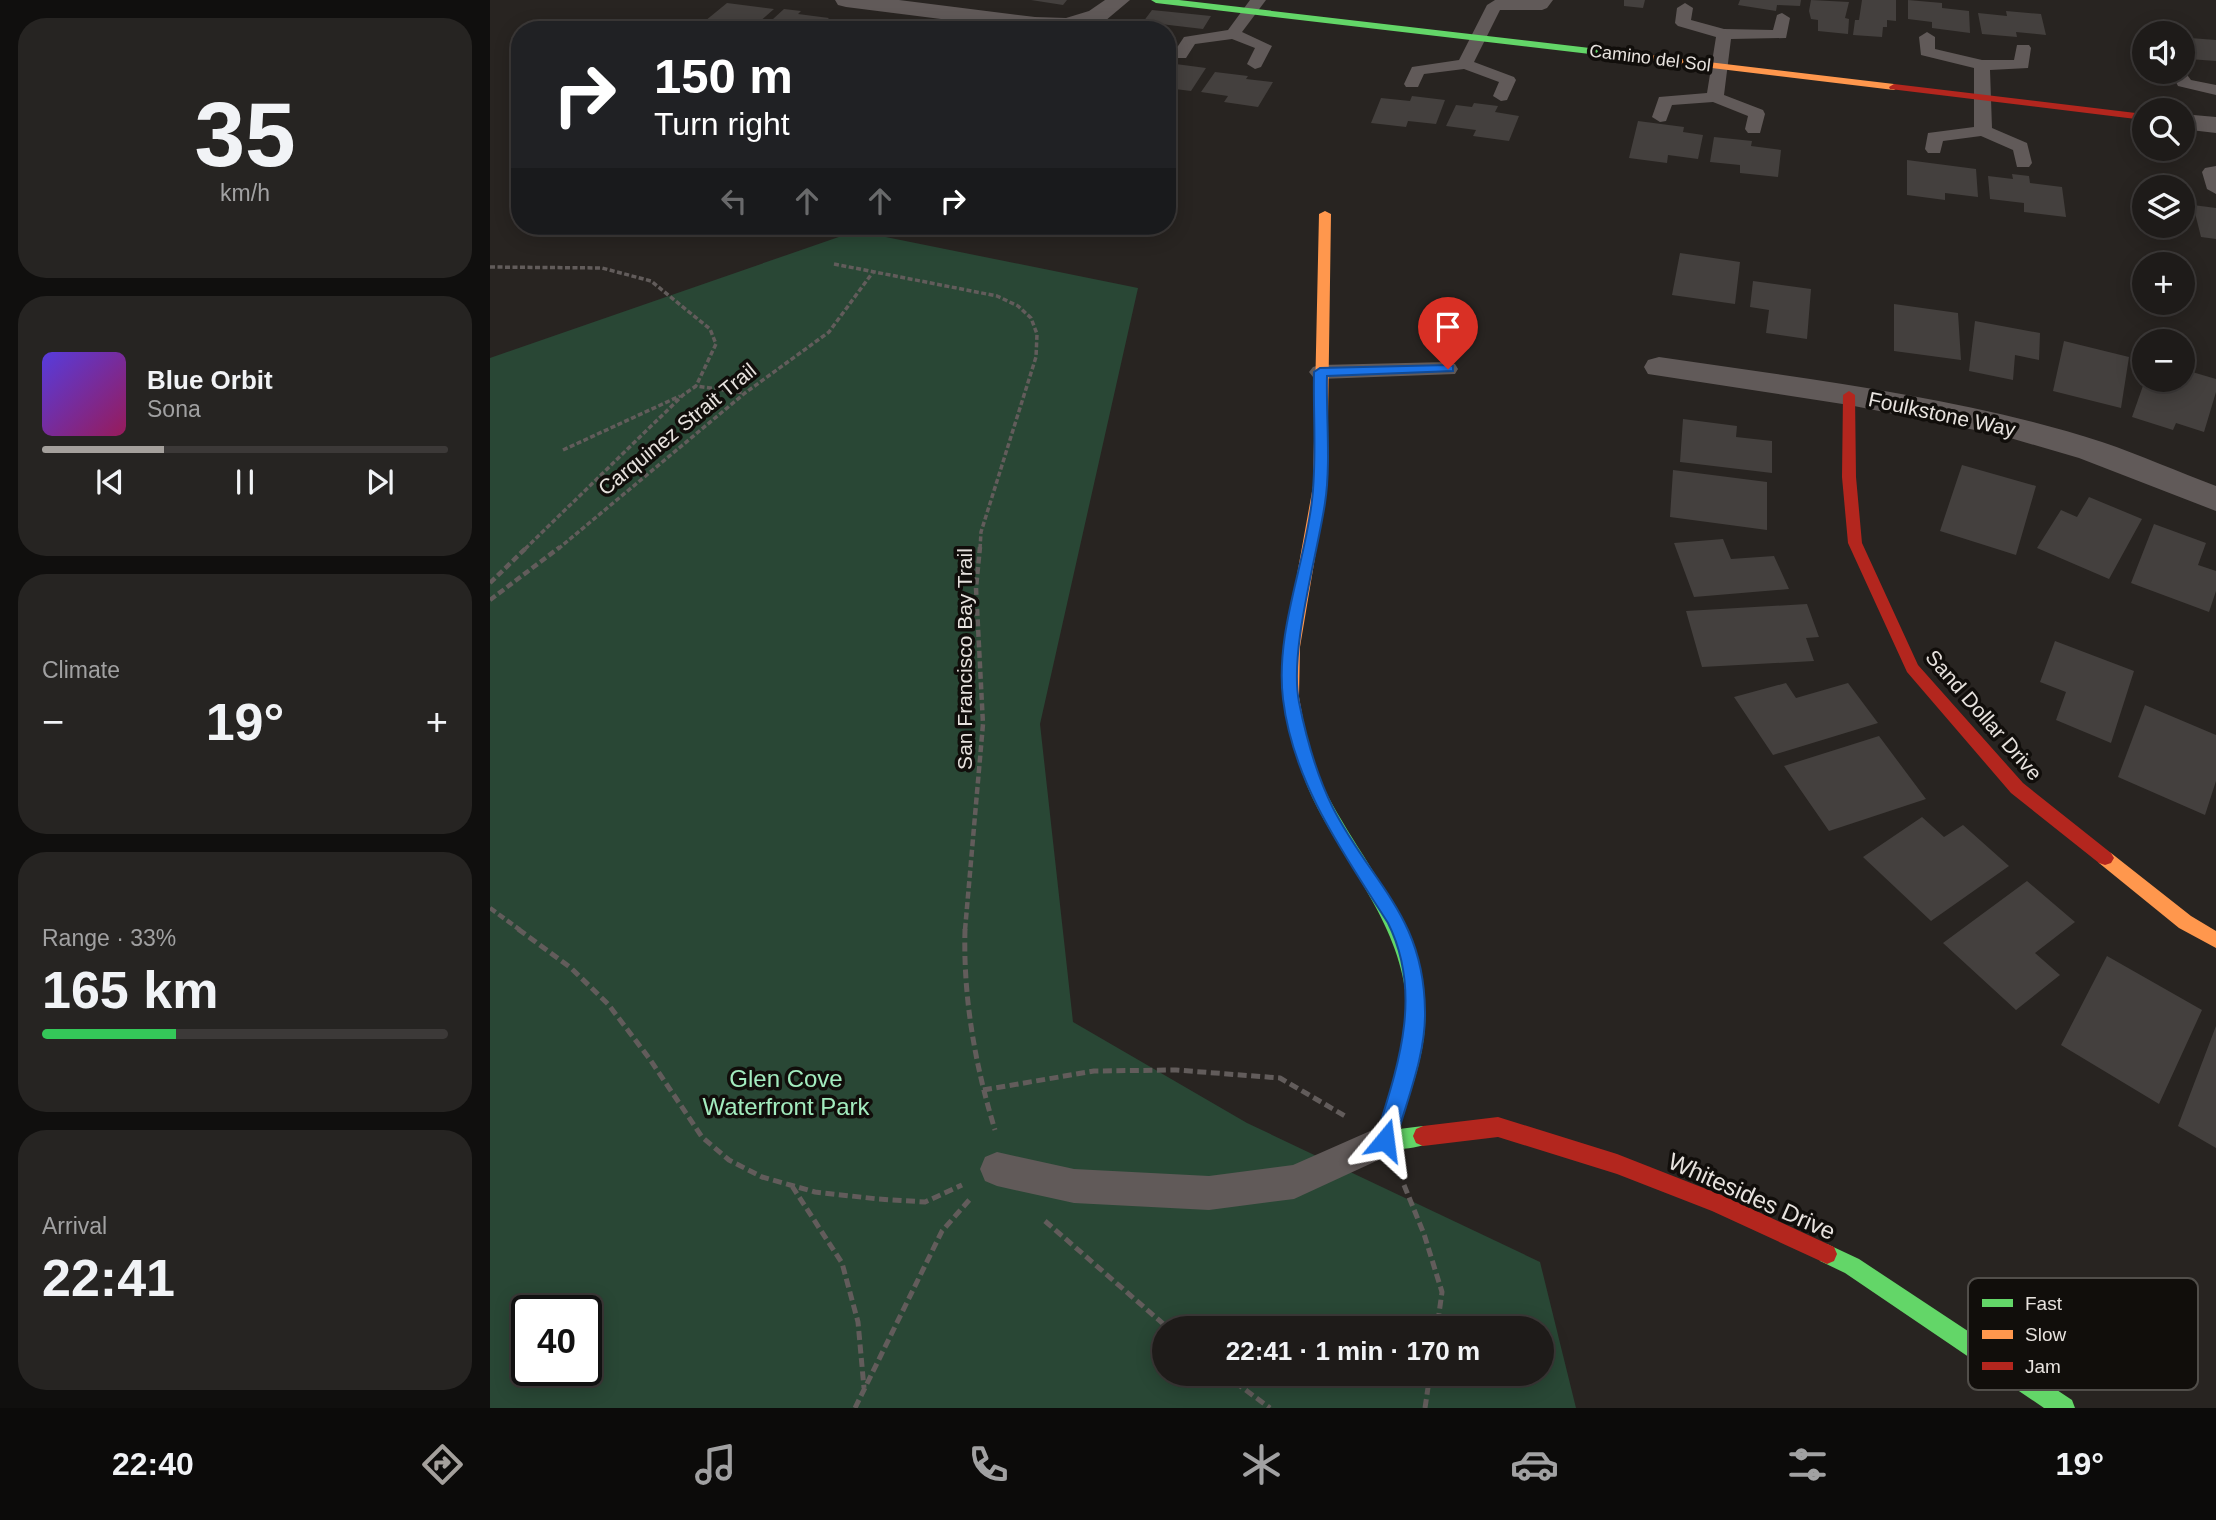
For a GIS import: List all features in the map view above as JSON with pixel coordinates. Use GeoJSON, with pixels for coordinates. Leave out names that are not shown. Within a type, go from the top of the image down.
{"type":"FeatureCollection","features":[{"type":"Feature","properties":{"kind":"street"},"geometry":{"type":"LineString","coordinates":[[846,0],[1011,21]]}},
{"type":"Feature","properties":{"kind":"street"},"geometry":{"type":"LineString","coordinates":[[1080,21],[1097,16],[1119,0]]}},
{"type":"Feature","properties":{"kind":"street","name":"Camino del Sol"},"geometry":{"type":"LineString","coordinates":[[1156,0],[1254,5],[1476,38],[2132,116]]}},
{"type":"Feature","properties":{"kind":"street"},"geometry":{"type":"LineString","coordinates":[[2195,123],[2216,125]]}},
{"type":"Feature","properties":{"kind":"street"},"geometry":{"type":"LineString","coordinates":[[1325,214],[1319,499],[1294,630],[1291,699],[1304,754],[1326,810],[1394,918],[1404,937],[1413,974],[1416,1013],[1412,1050],[1385,1140]]}},
{"type":"Feature","properties":{"kind":"street","name":"Foulkstone Way"},"geometry":{"type":"LineString","coordinates":[[1659,367],[1849,394],[2003,425],[2091,450],[2216,499]]}},
{"type":"Feature","properties":{"kind":"street","name":"Sand Dollar Drive"},"geometry":{"type":"LineString","coordinates":[[1849,394],[1849,477],[1855,543],[1912,668],[2017,788],[2185,922],[2216,940]]}},
{"type":"Feature","properties":{"kind":"street","name":"Whitesides Drive"},"geometry":{"type":"LineString","coordinates":[[1385,1140],[1498,1127],[1617,1164],[1717,1203],[1852,1266],[1968,1346]]}},
{"type":"Feature","properties":{"kind":"street","name":"Whitesides Drive"},"geometry":{"type":"LineString","coordinates":[[2031,1390],[2051,1404]]}},
{"type":"Feature","properties":{"kind":"lane"},"geometry":{"type":"LineString","coordinates":[[1477,0],[1495,5],[1542,5],[1545,0]]}},
{"type":"Feature","properties":{"kind":"lane"},"geometry":{"type":"LineString","coordinates":[[1233,34],[1254,5]]}},
{"type":"Feature","properties":{"kind":"lane"},"geometry":{"type":"LineString","coordinates":[[1465,64],[1495,5]]}},
{"type":"Feature","properties":{"kind":"lane"},"geometry":{"type":"LineString","coordinates":[[1685,8],[1683,23],[1724,34],[1780,35],[1782,18]]}},
{"type":"Feature","properties":{"kind":"lane"},"geometry":{"type":"LineString","coordinates":[[1180,55],[1190,40],[1233,34],[1264,46],[1255,64]]}},
{"type":"Feature","properties":{"kind":"lane"},"geometry":{"type":"LineString","coordinates":[[1715,97],[1722,66],[1724,34]]}},
{"type":"Feature","properties":{"kind":"lane"},"geometry":{"type":"LineString","coordinates":[[1927,37],[1927,52],[1982,65],[2022,65],[2023,48]]}},
{"type":"Feature","properties":{"kind":"lane"},"geometry":{"type":"LineString","coordinates":[[1412,84],[1418,70],[1465,64],[1508,80],[1501,96]]}},
{"type":"Feature","properties":{"kind":"lane"},"geometry":{"type":"LineString","coordinates":[[1982,65],[1983,131]]}},
{"type":"Feature","properties":{"kind":"lane"},"geometry":{"type":"LineString","coordinates":[[2189,84],[2216,90]]}},
{"type":"Feature","properties":{"kind":"lane"},"geometry":{"type":"LineString","coordinates":[[1660,117],[1665,101],[1715,97],[1757,114],[1754,129]]}},
{"type":"Feature","properties":{"kind":"lane"},"geometry":{"type":"LineString","coordinates":[[1934,149],[1934,136],[1983,131],[2021,147],[2023,163]]}},
{"type":"Feature","properties":{"kind":"lane"},"geometry":{"type":"LineString","coordinates":[[2216,171],[2211,172],[2216,189]]}},
{"type":"Feature","properties":{"kind":"lane"},"geometry":{"type":"LineString","coordinates":[[1320,372],[1448,369]]}},
{"type":"Feature","properties":{"kind":"lane"},"geometry":{"type":"LineString","coordinates":[[997,1169],[1074,1186],[1209,1192],[1294,1182],[1385,1140]]}},
{"type":"Feature","properties":{"kind":"path","name":"San Francisco Bay Trail"},"geometry":{"type":"LineString","coordinates":[[834,264],[997,296],[1017,304],[1032,319],[1040,336],[981,532],[976,588],[983,724],[965,932],[968,1012],[984,1090],[1094,1071],[1176,1070],[1280,1078],[1385,1140]]}},
{"type":"Feature","properties":{"kind":"path"},"geometry":{"type":"LineString","coordinates":[[490,267],[602,268],[651,281],[710,329],[716,344],[696,386],[563,450]]}},
{"type":"Feature","properties":{"kind":"path","name":"Carquinez Strait Trail"},"geometry":{"type":"LineString","coordinates":[[490,600],[547,558],[744,393],[829,332],[873,272]]}},
{"type":"Feature","properties":{"kind":"path"},"geometry":{"type":"LineString","coordinates":[[696,386],[744,393]]}},
{"type":"Feature","properties":{"kind":"path"},"geometry":{"type":"LineString","coordinates":[[490,583],[682,395]]}},
{"type":"Feature","properties":{"kind":"path"},"geometry":{"type":"LineString","coordinates":[[490,908],[571,968],[608,1004],[649,1058],[702,1138],[729,1160],[762,1177],[815,1192],[925,1202],[997,1169]]}},
{"type":"Feature","properties":{"kind":"path"},"geometry":{"type":"LineString","coordinates":[[1385,1140],[1424,1234],[1442,1292],[1439,1316]]}},
{"type":"Feature","properties":{"kind":"path"},"geometry":{"type":"LineString","coordinates":[[997,1169],[1053,1229],[1154,1316]]}},
{"type":"Feature","properties":{"kind":"path"},"geometry":{"type":"LineString","coordinates":[[855,1408],[942,1231],[997,1169]]}},
{"type":"Feature","properties":{"kind":"path"},"geometry":{"type":"LineString","coordinates":[[792,1186],[842,1263],[858,1322],[864,1388]]}},
{"type":"Feature","properties":{"kind":"path"},"geometry":{"type":"LineString","coordinates":[[1240,1386],[1270,1408]]}},
{"type":"Feature","properties":{"kind":"path"},"geometry":{"type":"LineString","coordinates":[[1425,1408],[1428,1386]]}},
{"type":"Feature","properties":{"kind":"green space","name":"Glen Cove Waterfront Park"},"geometry":{"type":"Polygon","coordinates":[[[844,235],[876,235],[1138,288],[1040,724],[1073,1022],[1247,1123],[1540,1262],[1553,1316],[1152,1316],[1152,1386],[1554,1386],[1554,1319],[1576,1408],[490,1408],[490,358],[844,235]]]}},
{"type":"Feature","properties":{"kind":"building"},"geometry":{"type":"Polygon","coordinates":[[[1031,0],[1067,0],[1063,5],[1031,0]]]}},
{"type":"Feature","properties":{"kind":"building"},"geometry":{"type":"Polygon","coordinates":[[[1624,0],[1645,0],[1643,8],[1624,6],[1624,0]]]}},
{"type":"Feature","properties":{"kind":"building"},"geometry":{"type":"Polygon","coordinates":[[[1740,0],[1801,0],[1800,6],[1777,5],[1776,11],[1738,5],[1740,0]]]}},
{"type":"Feature","properties":{"kind":"building"},"geometry":{"type":"Polygon","coordinates":[[[1811,0],[1849,2],[1845,18],[1849,19],[1848,34],[1818,31],[1818,20],[1811,19],[1809,11],[1811,0]]]}},
{"type":"Feature","properties":{"kind":"building"},"geometry":{"type":"Polygon","coordinates":[[[1862,0],[1896,0],[1896,21],[1887,20],[1882,37],[1853,35],[1862,0]]]}},
{"type":"Feature","properties":{"kind":"building"},"geometry":{"type":"Polygon","coordinates":[[[1908,0],[1942,3],[1942,8],[1969,11],[1970,33],[1932,28],[1932,22],[1908,19],[1908,0]]]}},
{"type":"Feature","properties":{"kind":"building"},"geometry":{"type":"Polygon","coordinates":[[[727,3],[774,9],[760,21],[705,21],[727,3]]]}},
{"type":"Feature","properties":{"kind":"building"},"geometry":{"type":"Polygon","coordinates":[[[784,9],[801,11],[798,14],[829,18],[826,21],[771,21],[784,9]]]}},
{"type":"Feature","properties":{"kind":"building"},"geometry":{"type":"Polygon","coordinates":[[[1152,10],[1211,16],[1203,29],[1176,26],[1176,21],[1144,21],[1152,10]]]}},
{"type":"Feature","properties":{"kind":"building"},"geometry":{"type":"Polygon","coordinates":[[[2006,11],[2041,14],[2046,35],[2016,32],[2017,37],[1982,34],[1978,13],[2007,16],[2006,11]]]}},
{"type":"Feature","properties":{"kind":"building"},"geometry":{"type":"Polygon","coordinates":[[[2195,38],[2216,40],[2216,61],[2195,59],[2195,38]]]}},
{"type":"Feature","properties":{"kind":"building"},"geometry":{"type":"Polygon","coordinates":[[[1176,64],[1206,68],[1191,91],[1176,89],[1176,64]]]}},
{"type":"Feature","properties":{"kind":"building"},"geometry":{"type":"Polygon","coordinates":[[[1215,72],[1273,82],[1258,107],[1224,102],[1228,96],[1201,92],[1215,72]]]}},
{"type":"Feature","properties":{"kind":"building"},"geometry":{"type":"Polygon","coordinates":[[[1412,96],[1445,100],[1436,124],[1408,121],[1406,127],[1371,123],[1381,98],[1410,101],[1412,96]]]}},
{"type":"Feature","properties":{"kind":"building"},"geometry":{"type":"Polygon","coordinates":[[[1474,103],[1498,106],[1495,112],[1519,116],[1509,141],[1473,136],[1476,130],[1446,126],[1456,105],[1472,107],[1474,103]]]}},
{"type":"Feature","properties":{"kind":"building"},"geometry":{"type":"Polygon","coordinates":[[[1638,121],[1684,127],[1683,132],[1703,135],[1698,159],[1668,155],[1667,163],[1629,158],[1638,121]]]}},
{"type":"Feature","properties":{"kind":"building"},"geometry":{"type":"Polygon","coordinates":[[[1714,137],[1752,141],[1751,146],[1781,150],[1778,177],[1740,173],[1740,165],[1710,162],[1714,137]]]}},
{"type":"Feature","properties":{"kind":"building"},"geometry":{"type":"Polygon","coordinates":[[[1907,160],[1976,169],[1978,197],[1945,193],[1945,200],[1907,195],[1907,160]]]}},
{"type":"Feature","properties":{"kind":"building"},"geometry":{"type":"Polygon","coordinates":[[[2012,174],[2029,176],[2030,183],[2062,187],[2066,217],[2024,212],[2024,203],[1990,199],[1988,176],[2013,179],[2012,174]]]}},
{"type":"Feature","properties":{"kind":"building"},"geometry":{"type":"Polygon","coordinates":[[[2195,205],[2216,208],[2216,239],[2201,237],[2195,205]]]}},
{"type":"Feature","properties":{"kind":"building"},"geometry":{"type":"Polygon","coordinates":[[[1680,253],[1740,262],[1735,304],[1672,295],[1680,253]]]}},
{"type":"Feature","properties":{"kind":"building"},"geometry":{"type":"Polygon","coordinates":[[[1753,281],[1811,289],[1807,339],[1766,333],[1769,310],[1750,307],[1753,281]]]}},
{"type":"Feature","properties":{"kind":"building"},"geometry":{"type":"Polygon","coordinates":[[[1894,304],[1958,313],[1961,360],[1894,351],[1894,304]]]}},
{"type":"Feature","properties":{"kind":"building"},"geometry":{"type":"Polygon","coordinates":[[[1975,321],[2040,333],[2039,360],[2015,355],[2013,380],[1969,371],[1975,321]]]}},
{"type":"Feature","properties":{"kind":"building"},"geometry":{"type":"Polygon","coordinates":[[[2064,341],[2129,357],[2121,408],[2053,391],[2064,341]]]}},
{"type":"Feature","properties":{"kind":"building"},"geometry":{"type":"Polygon","coordinates":[[[2195,373],[2216,379],[2216,392],[2204,432],[2176,423],[2173,430],[2132,417],[2141,392],[2195,392],[2195,373]]]}},
{"type":"Feature","properties":{"kind":"building"},"geometry":{"type":"Polygon","coordinates":[[[1683,419],[1737,426],[1736,437],[1772,441],[1772,473],[1680,462],[1683,419]]]}},
{"type":"Feature","properties":{"kind":"building"},"geometry":{"type":"Polygon","coordinates":[[[1962,465],[2036,486],[2016,555],[1940,531],[1962,465]]]}},
{"type":"Feature","properties":{"kind":"building"},"geometry":{"type":"Polygon","coordinates":[[[1673,470],[1767,482],[1767,530],[1670,517],[1673,470]]]}},
{"type":"Feature","properties":{"kind":"building"},"geometry":{"type":"Polygon","coordinates":[[[2089,497],[2142,519],[2109,579],[2037,548],[2061,510],[2077,517],[2089,497]]]}},
{"type":"Feature","properties":{"kind":"building"},"geometry":{"type":"Polygon","coordinates":[[[2154,524],[2206,543],[2198,565],[2216,571],[2216,591],[2209,612],[2131,583],[2154,524]]]}},
{"type":"Feature","properties":{"kind":"building"},"geometry":{"type":"Polygon","coordinates":[[[1723,539],[1731,559],[1774,556],[1789,589],[1694,597],[1674,543],[1723,539]]]}},
{"type":"Feature","properties":{"kind":"building"},"geometry":{"type":"Polygon","coordinates":[[[1807,604],[1819,637],[1806,638],[1814,661],[1702,667],[1686,611],[1807,604]]]}},
{"type":"Feature","properties":{"kind":"building"},"geometry":{"type":"Polygon","coordinates":[[[2055,641],[2134,671],[2111,743],[2056,720],[2066,692],[2040,682],[2055,641]]]}},
{"type":"Feature","properties":{"kind":"building"},"geometry":{"type":"Polygon","coordinates":[[[1786,683],[1796,698],[1848,683],[1878,723],[1773,755],[1734,697],[1786,683]]]}},
{"type":"Feature","properties":{"kind":"building"},"geometry":{"type":"Polygon","coordinates":[[[2145,705],[2216,735],[2216,781],[2205,815],[2118,777],[2145,705]]]}},
{"type":"Feature","properties":{"kind":"building"},"geometry":{"type":"Polygon","coordinates":[[[1879,736],[1926,799],[1829,831],[1784,766],[1879,736]]]}},
{"type":"Feature","properties":{"kind":"building"},"geometry":{"type":"Polygon","coordinates":[[[1922,817],[1944,837],[1963,825],[2009,866],[1931,921],[1863,857],[1922,817]]]}},
{"type":"Feature","properties":{"kind":"building"},"geometry":{"type":"Polygon","coordinates":[[[2027,881],[2075,922],[2035,953],[2060,975],[2016,1010],[1943,943],[2027,881]]]}},
{"type":"Feature","properties":{"kind":"building"},"geometry":{"type":"Polygon","coordinates":[[[2107,956],[2202,1010],[2159,1104],[2061,1045],[2107,956]]]}},
{"type":"Feature","properties":{"kind":"building"},"geometry":{"type":"Polygon","coordinates":[[[2216,1026],[2216,1148],[2178,1126],[2216,1026]]]}},
{"type":"Feature","properties":{"kind":"traffic: fast"},"geometry":{"type":"LineString","coordinates":[[1156,0],[1607,53]]}},
{"type":"Feature","properties":{"kind":"traffic: fast"},"geometry":{"type":"LineString","coordinates":[[1295,719],[1306,763],[1319,795],[1338,831],[1383,902],[1406,953],[1413,980],[1415,1027],[1406,1076],[1386,1140],[1423,1136]]}},
{"type":"Feature","properties":{"kind":"traffic: fast"},"geometry":{"type":"LineString","coordinates":[[1827,1254],[1852,1266],[1968,1344]]}},
{"type":"Feature","properties":{"kind":"traffic: fast"},"geometry":{"type":"LineString","coordinates":[[2037,1390],[2064,1408]]}},
{"type":"Feature","properties":{"kind":"traffic: slow"},"geometry":{"type":"LineString","coordinates":[[1607,53],[1894,87]]}},
{"type":"Feature","properties":{"kind":"traffic: slow"},"geometry":{"type":"LineString","coordinates":[[1295,719],[1291,697],[1292,647],[1320,486],[1325,214]]}},
{"type":"Feature","properties":{"kind":"traffic: slow"},"geometry":{"type":"LineString","coordinates":[[2105,858],[2185,922],[2216,940]]}},
{"type":"Feature","properties":{"kind":"traffic: jam"},"geometry":{"type":"LineString","coordinates":[[1894,87],[2132,116]]}},
{"type":"Feature","properties":{"kind":"traffic: jam"},"geometry":{"type":"LineString","coordinates":[[1849,395],[1849,477],[1855,543],[1912,668],[2017,788],[2105,858]]}},
{"type":"Feature","properties":{"kind":"traffic: jam"},"geometry":{"type":"LineString","coordinates":[[1423,1136],[1498,1127],[1617,1164],[1717,1203],[1827,1254]]}},
{"type":"Feature","properties":{"kind":"route"},"geometry":{"type":"LineString","coordinates":[[1385,1140],[1412,1050],[1416,1013],[1413,974],[1404,937],[1384,899],[1326,810],[1304,754],[1291,699],[1291,652],[1297,607],[1319,499],[1320,372],[1448,369]]}}]}
